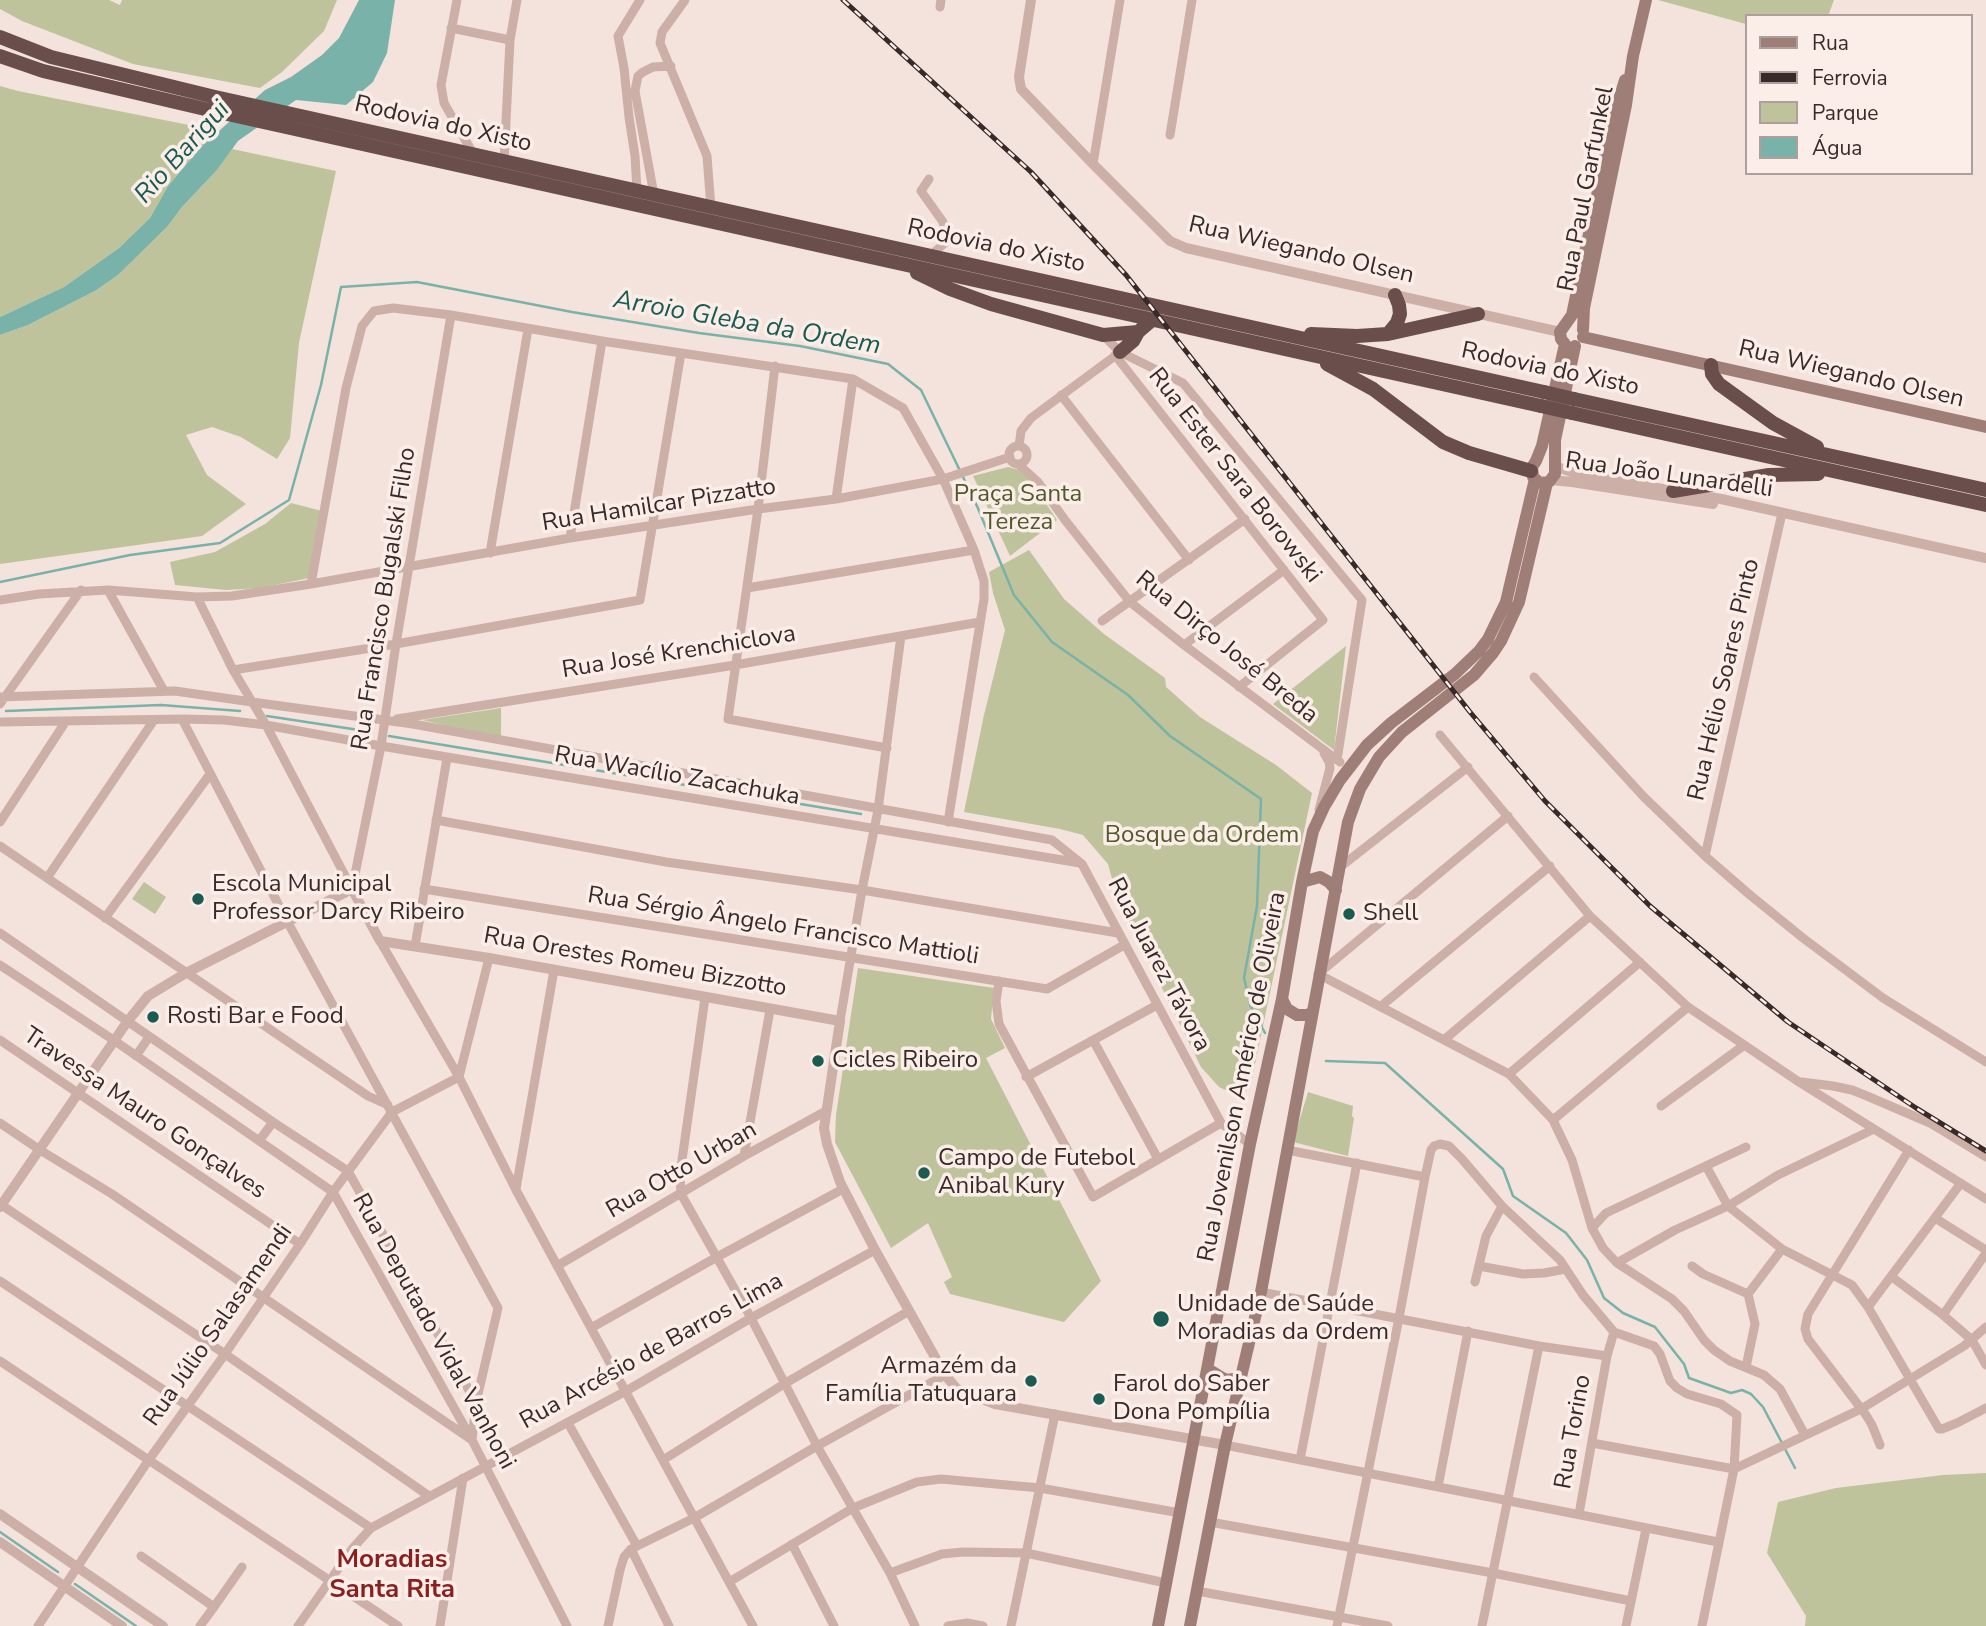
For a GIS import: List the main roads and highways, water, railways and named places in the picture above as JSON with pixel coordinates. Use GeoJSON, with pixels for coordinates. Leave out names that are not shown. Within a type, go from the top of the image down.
{"type":"FeatureCollection","features":[{"type":"Feature","properties":{"kind":"highway","name":"Rodovia do Xisto"},"geometry":{"type":"LineString","coordinates":[[0,37],[51,57],[215,97],[291,122],[1152,320],[1307,354],[1542,399]]}},
{"type":"Feature","properties":{"kind":"highway","name":"Rodovia do Xisto"},"geometry":{"type":"LineString","coordinates":[[0,56],[43,71],[205,109],[474,155],[1270,331],[1542,399],[1847,467],[1986,505]]}},
{"type":"Feature","properties":{"kind":"highway"},"geometry":{"type":"LineString","coordinates":[[901,264],[950,289],[991,304],[1103,335],[1138,332]]}},
{"type":"Feature","properties":{"kind":"highway"},"geometry":{"type":"LineString","coordinates":[[1388,334],[1400,314],[1395,295]]}},
{"type":"Feature","properties":{"kind":"highway"},"geometry":{"type":"LineString","coordinates":[[1270,331],[1357,336],[1388,334],[1478,314]]}},
{"type":"Feature","properties":{"kind":"highway"},"geometry":{"type":"LineString","coordinates":[[1118,354],[1152,320]]}},
{"type":"Feature","properties":{"kind":"highway"},"geometry":{"type":"LineString","coordinates":[[1307,354],[1373,389],[1443,442],[1540,475]]}},
{"type":"Feature","properties":{"kind":"highway"},"geometry":{"type":"LineString","coordinates":[[1711,365],[1712,374],[1719,384],[1773,423],[1847,467]]}},
{"type":"Feature","properties":{"kind":"highway","name":"Rodovia do Xisto"},"geometry":{"type":"LineString","coordinates":[[1847,467],[1986,490]]}},
{"type":"Feature","properties":{"kind":"highway"},"geometry":{"type":"LineString","coordinates":[[1673,495],[1779,474],[1847,467]]}},
{"type":"Feature","properties":{"kind":"main road","name":"Rua Paul Garfunkel"},"geometry":{"type":"LineString","coordinates":[[1540,475],[1555,474],[1555,440],[1572,335],[1573,309],[1616,107],[1633,57],[1646,0]]}},
{"type":"Feature","properties":{"kind":"main road","name":"Rua Paul Garfunkel"},"geometry":{"type":"LineString","coordinates":[[1336,890],[1348,822],[1360,789],[1379,757],[1413,723],[1474,675],[1501,641],[1519,602],[1544,438],[1572,335]]}},
{"type":"Feature","properties":{"kind":"main road","name":"Rua Wiegando Olsen"},"geometry":{"type":"LineString","coordinates":[[1572,335],[1986,427]]}},
{"type":"Feature","properties":{"kind":"main road"},"geometry":{"type":"LineString","coordinates":[[1540,475],[1544,459],[1552,462],[1554,466]]}},
{"type":"Feature","properties":{"kind":"main road","name":"Rua Paul Garfunkel"},"geometry":{"type":"LineString","coordinates":[[1313,831],[1343,764],[1455,674],[1488,639],[1506,602],[1540,475]]}},
{"type":"Feature","properties":{"kind":"main road","name":"Rua Jovenilson Américo de Oliveira"},"geometry":{"type":"LineString","coordinates":[[1158,1626],[1313,831]]}},
{"type":"Feature","properties":{"kind":"main road"},"geometry":{"type":"LineString","coordinates":[[1190,1626],[1225,1445],[1261,1292],[1318,974],[1336,890],[1320,877],[1302,882]]}},
{"type":"Feature","properties":{"kind":"main road"},"geometry":{"type":"LineString","coordinates":[[1282,999],[1287,1009],[1297,1014],[1308,1015],[1312,1012]]}},
{"type":"Feature","properties":{"kind":"main road"},"geometry":{"type":"LineString","coordinates":[[1208,1369],[1226,1380],[1241,1378]]}},
{"type":"Feature","properties":{"kind":"water"},"geometry":{"type":"Polygon","coordinates":[[[359,0],[395,0],[387,53],[373,82],[346,105],[296,100],[238,141],[217,170],[167,227],[118,275],[95,291],[28,325],[0,335],[0,317],[64,287],[119,248],[150,218],[168,186],[201,147],[265,90],[291,77],[322,55],[339,38],[359,0]]]}},
{"type":"Feature","properties":{"kind":"waterway","name":"Arroio Gleba da Ordem"},"geometry":{"type":"LineString","coordinates":[[0,582],[130,555],[220,543],[289,500],[321,385],[341,287],[417,282],[572,312],[800,346],[888,364],[921,390],[977,506],[1014,595],[1052,642],[1128,695],[1170,736],[1261,799],[1257,906],[1244,978],[1251,1007],[1265,1033]]}},
{"type":"Feature","properties":{"kind":"waterway"},"geometry":{"type":"LineString","coordinates":[[6,711],[161,705],[240,711]]}},
{"type":"Feature","properties":{"kind":"waterway"},"geometry":{"type":"LineString","coordinates":[[267,716],[372,732]]}},
{"type":"Feature","properties":{"kind":"waterway"},"geometry":{"type":"LineString","coordinates":[[389,736],[861,814]]}},
{"type":"Feature","properties":{"kind":"waterway","name":"Arroio Gleba da Ordem"},"geometry":{"type":"LineString","coordinates":[[1326,1061],[1385,1063],[1503,1169],[1513,1196],[1566,1233],[1587,1260],[1604,1298],[1623,1313],[1655,1327],[1684,1364],[1689,1378],[1731,1393],[1742,1390],[1751,1394],[1763,1407],[1782,1443]]}},
{"type":"Feature","properties":{"kind":"waterway","name":"Arroio Gleba da Ordem"},"geometry":{"type":"LineString","coordinates":[[1785,1449],[1795,1468]]}},
{"type":"Feature","properties":{"kind":"waterway"},"geometry":{"type":"LineString","coordinates":[[0,1532],[58,1572]]}},
{"type":"Feature","properties":{"kind":"waterway"},"geometry":{"type":"LineString","coordinates":[[75,1584],[136,1626]]}},
{"type":"Feature","properties":{"kind":"railway"},"geometry":{"type":"LineString","coordinates":[[843,0],[1031,172],[1126,275],[1470,712],[1545,801],[1650,906],[1788,1022],[1916,1108],[1986,1151]]}},
{"type":"Feature","properties":{"kind":"place","name":"Escola Municipal Professor Darcy Ribeiro"},"geometry":{"type":"Point","coordinates":[198,899]}},
{"type":"Feature","properties":{"kind":"place","name":"Shell"},"geometry":{"type":"Point","coordinates":[1349,914]}},
{"type":"Feature","properties":{"kind":"place","name":"Rosti Bar e Food"},"geometry":{"type":"Point","coordinates":[153,1017]}},
{"type":"Feature","properties":{"kind":"place","name":"Cicles Ribeiro"},"geometry":{"type":"Point","coordinates":[818,1061]}},
{"type":"Feature","properties":{"kind":"place","name":"Campo de Futebol Anibal Kury"},"geometry":{"type":"Point","coordinates":[924,1173]}},
{"type":"Feature","properties":{"kind":"place","name":"Unidade de Saúde Moradias da Ordem"},"geometry":{"type":"Point","coordinates":[1161,1319]}},
{"type":"Feature","properties":{"kind":"place","name":"Armazém da Família Tatuquara"},"geometry":{"type":"Point","coordinates":[1031,1381]}},
{"type":"Feature","properties":{"kind":"place","name":"Farol do Saber Dona Pompília"},"geometry":{"type":"Point","coordinates":[1099,1399]}},
{"type":"Feature","properties":{"kind":"district","name":"Moradias Santa Rita"},"geometry":{"type":"Point","coordinates":[392,1576]}},
{"type":"Feature","properties":{"kind":"water label","name":"Rio Barigui"},"geometry":{"type":"Point","coordinates":[183,153]}},
{"type":"Feature","properties":{"kind":"park label","name":"Praça Santa Tereza"},"geometry":{"type":"Point","coordinates":[1018,509]}},
{"type":"Feature","properties":{"kind":"park label","name":"Bosque da Ordem"},"geometry":{"type":"Point","coordinates":[1202,836]}}]}
